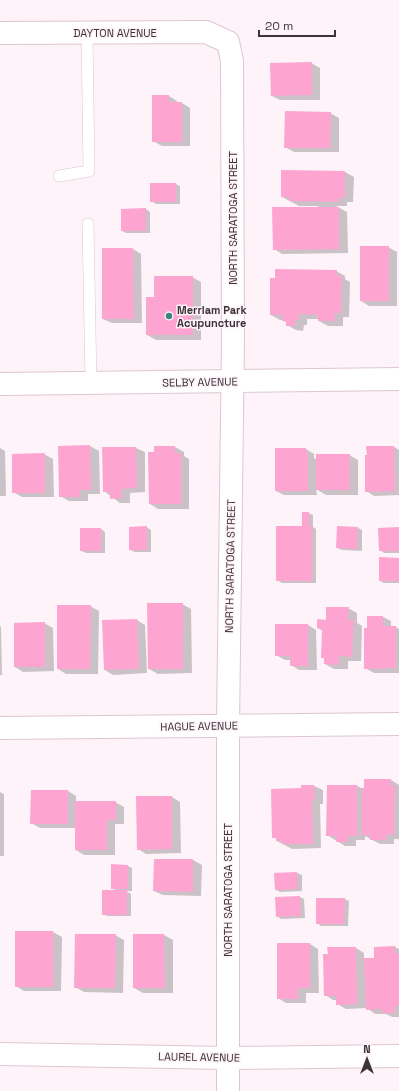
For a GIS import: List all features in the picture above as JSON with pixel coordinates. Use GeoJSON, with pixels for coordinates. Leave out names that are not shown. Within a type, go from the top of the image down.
{"type":"FeatureCollection","features":[{"type":"Feature","properties":{"kind":"street","name":"DAYTON AVENUE"},"geometry":{"type":"LineString","coordinates":[[0,33],[206,32],[228,42]]}},
{"type":"Feature","properties":{"kind":"street","name":"NORTH SARATOGA STREET"},"geometry":{"type":"LineString","coordinates":[[228,42],[232,61],[232,382],[228,726],[228,1091]]}},
{"type":"Feature","properties":{"kind":"street","name":"SELBY AVENUE"},"geometry":{"type":"LineString","coordinates":[[0,384],[399,379]]}},
{"type":"Feature","properties":{"kind":"street","name":"HAGUE AVENUE"},"geometry":{"type":"LineString","coordinates":[[0,728],[399,724]]}},
{"type":"Feature","properties":{"kind":"street","name":"LAUREL AVENUE"},"geometry":{"type":"LineString","coordinates":[[0,1054],[228,1058],[399,1056]]}},
{"type":"Feature","properties":{"kind":"lane"},"geometry":{"type":"LineString","coordinates":[[59,176],[89,171],[87,33]]}},
{"type":"Feature","properties":{"kind":"lane"},"geometry":{"type":"LineString","coordinates":[[88,224],[91,383]]}},
{"type":"Feature","properties":{"kind":"building"},"geometry":{"type":"Polygon","coordinates":[[[312,62],[312,95],[271,96],[270,63],[312,62]]]}},
{"type":"Feature","properties":{"kind":"building"},"geometry":{"type":"Polygon","coordinates":[[[152,95],[169,95],[169,102],[182,102],[182,142],[152,142],[152,95]]]}},
{"type":"Feature","properties":{"kind":"building"},"geometry":{"type":"Polygon","coordinates":[[[285,111],[331,112],[330,148],[284,148],[285,111]]]}},
{"type":"Feature","properties":{"kind":"building"},"geometry":{"type":"Polygon","coordinates":[[[281,170],[345,171],[345,198],[339,198],[339,202],[289,201],[289,197],[281,197],[281,170]]]}},
{"type":"Feature","properties":{"kind":"building"},"geometry":{"type":"Polygon","coordinates":[[[150,183],[176,183],[176,202],[150,202],[150,183]]]}},
{"type":"Feature","properties":{"kind":"building"},"geometry":{"type":"Polygon","coordinates":[[[272,207],[339,207],[339,249],[273,250],[272,207]]]}},
{"type":"Feature","properties":{"kind":"building"},"geometry":{"type":"Polygon","coordinates":[[[146,208],[146,231],[121,231],[121,209],[146,208]]]}},
{"type":"Feature","properties":{"kind":"building"},"geometry":{"type":"Polygon","coordinates":[[[360,246],[389,246],[389,301],[360,301],[360,246]]]}},
{"type":"Feature","properties":{"kind":"building"},"geometry":{"type":"Polygon","coordinates":[[[102,248],[133,248],[134,319],[102,319],[102,248]]]}},
{"type":"Feature","properties":{"kind":"building"},"geometry":{"type":"Polygon","coordinates":[[[275,269],[337,270],[337,276],[342,276],[341,313],[335,313],[335,321],[318,321],[318,315],[299,314],[299,320],[295,320],[295,326],[286,326],[286,321],[282,321],[282,315],[270,315],[270,278],[275,278],[275,269]]]}},
{"type":"Feature","properties":{"kind":"building","name":"Merriam Park Acupuncture"},"geometry":{"type":"Polygon","coordinates":[[[154,276],[193,276],[193,335],[146,335],[146,297],[154,297],[154,276]]]}},
{"type":"Feature","properties":{"kind":"building"},"geometry":{"type":"Polygon","coordinates":[[[90,445],[91,490],[80,490],[80,497],[59,497],[58,446],[90,445]]]}},
{"type":"Feature","properties":{"kind":"building"},"geometry":{"type":"Polygon","coordinates":[[[154,446],[175,446],[175,453],[181,453],[181,504],[149,504],[148,452],[154,452],[154,446]]]}},
{"type":"Feature","properties":{"kind":"building"},"geometry":{"type":"Polygon","coordinates":[[[366,446],[394,446],[395,491],[365,492],[366,446]]]}},
{"type":"Feature","properties":{"kind":"building"},"geometry":{"type":"Polygon","coordinates":[[[102,447],[136,447],[137,488],[121,489],[122,498],[110,499],[110,492],[103,492],[102,447]]]}},
{"type":"Feature","properties":{"kind":"building"},"geometry":{"type":"Polygon","coordinates":[[[275,448],[306,448],[306,453],[308,453],[308,491],[275,491],[275,448]]]}},
{"type":"Feature","properties":{"kind":"building"},"geometry":{"type":"Polygon","coordinates":[[[45,453],[45,493],[12,493],[12,454],[45,453]]]}},
{"type":"Feature","properties":{"kind":"building"},"geometry":{"type":"Polygon","coordinates":[[[316,454],[350,454],[350,490],[316,490],[316,454]]]}},
{"type":"Feature","properties":{"kind":"building"},"geometry":{"type":"Polygon","coordinates":[[[302,512],[309,512],[309,526],[312,526],[312,581],[276,581],[276,526],[302,526],[302,512]]]}},
{"type":"Feature","properties":{"kind":"building"},"geometry":{"type":"Polygon","coordinates":[[[147,526],[147,550],[129,550],[129,527],[147,526]]]}},
{"type":"Feature","properties":{"kind":"building"},"geometry":{"type":"Polygon","coordinates":[[[337,526],[358,527],[357,549],[336,548],[337,526]]]}},
{"type":"Feature","properties":{"kind":"building"},"geometry":{"type":"Polygon","coordinates":[[[399,527],[399,551],[379,551],[378,528],[399,527]]]}},
{"type":"Feature","properties":{"kind":"building"},"geometry":{"type":"Polygon","coordinates":[[[80,528],[101,528],[101,551],[80,551],[80,528]]]}},
{"type":"Feature","properties":{"kind":"building"},"geometry":{"type":"Polygon","coordinates":[[[379,557],[399,558],[399,581],[379,581],[379,557]]]}},
{"type":"Feature","properties":{"kind":"building"},"geometry":{"type":"Polygon","coordinates":[[[147,603],[183,603],[183,669],[148,669],[147,603]]]}},
{"type":"Feature","properties":{"kind":"building"},"geometry":{"type":"Polygon","coordinates":[[[57,605],[91,605],[90,669],[57,669],[57,605]]]}},
{"type":"Feature","properties":{"kind":"building"},"geometry":{"type":"Polygon","coordinates":[[[326,607],[349,607],[348,620],[354,620],[352,657],[339,656],[339,665],[324,664],[324,658],[321,658],[322,629],[317,628],[317,619],[326,620],[326,607]]]}},
{"type":"Feature","properties":{"kind":"building"},"geometry":{"type":"Polygon","coordinates":[[[367,616],[383,616],[383,626],[396,626],[396,668],[364,669],[364,628],[367,628],[367,616]]]}},
{"type":"Feature","properties":{"kind":"building"},"geometry":{"type":"Polygon","coordinates":[[[137,619],[139,669],[104,670],[102,620],[137,619]]]}},
{"type":"Feature","properties":{"kind":"building"},"geometry":{"type":"Polygon","coordinates":[[[45,622],[45,667],[14,667],[14,623],[45,622]]]}},
{"type":"Feature","properties":{"kind":"building"},"geometry":{"type":"Polygon","coordinates":[[[275,624],[308,624],[308,666],[290,666],[290,656],[275,656],[275,624]]]}},
{"type":"Feature","properties":{"kind":"building"},"geometry":{"type":"Polygon","coordinates":[[[364,779],[391,779],[391,786],[395,786],[394,835],[386,835],[386,840],[370,840],[370,835],[361,835],[362,788],[364,788],[364,779]]]}},
{"type":"Feature","properties":{"kind":"building"},"geometry":{"type":"Polygon","coordinates":[[[301,785],[314,785],[315,799],[312,799],[313,844],[282,844],[282,841],[276,841],[276,838],[272,838],[271,789],[301,788],[301,785]]]}},
{"type":"Feature","properties":{"kind":"building"},"geometry":{"type":"Polygon","coordinates":[[[327,785],[357,785],[357,836],[348,836],[348,842],[336,842],[336,836],[326,836],[327,785]]]}},
{"type":"Feature","properties":{"kind":"building"},"geometry":{"type":"Polygon","coordinates":[[[31,790],[68,790],[68,824],[30,824],[31,790]]]}},
{"type":"Feature","properties":{"kind":"building"},"geometry":{"type":"Polygon","coordinates":[[[136,796],[172,796],[172,849],[137,850],[136,796]]]}},
{"type":"Feature","properties":{"kind":"building"},"geometry":{"type":"Polygon","coordinates":[[[75,801],[116,801],[116,820],[107,820],[107,850],[75,850],[75,801]]]}},
{"type":"Feature","properties":{"kind":"building"},"geometry":{"type":"Polygon","coordinates":[[[154,859],[193,859],[193,892],[153,891],[154,859]]]}},
{"type":"Feature","properties":{"kind":"building"},"geometry":{"type":"Polygon","coordinates":[[[111,864],[128,865],[128,889],[111,889],[111,864]]]}},
{"type":"Feature","properties":{"kind":"building"},"geometry":{"type":"Polygon","coordinates":[[[297,872],[298,889],[275,890],[274,873],[297,872]]]}},
{"type":"Feature","properties":{"kind":"building"},"geometry":{"type":"Polygon","coordinates":[[[102,890],[127,890],[127,915],[102,915],[102,890]]]}},
{"type":"Feature","properties":{"kind":"building"},"geometry":{"type":"Polygon","coordinates":[[[300,896],[301,916],[276,917],[275,897],[300,896]]]}},
{"type":"Feature","properties":{"kind":"building"},"geometry":{"type":"Polygon","coordinates":[[[316,898],[345,898],[344,924],[316,924],[316,898]]]}},
{"type":"Feature","properties":{"kind":"building"},"geometry":{"type":"Polygon","coordinates":[[[15,931],[53,931],[53,987],[15,987],[15,931]]]}},
{"type":"Feature","properties":{"kind":"building"},"geometry":{"type":"Polygon","coordinates":[[[75,934],[116,934],[115,988],[74,988],[75,934]]]}},
{"type":"Feature","properties":{"kind":"building"},"geometry":{"type":"Polygon","coordinates":[[[133,934],[164,934],[165,988],[133,988],[133,934]]]}},
{"type":"Feature","properties":{"kind":"building"},"geometry":{"type":"Polygon","coordinates":[[[277,943],[310,943],[310,988],[298,988],[298,999],[277,999],[277,943]]]}},
{"type":"Feature","properties":{"kind":"building"},"geometry":{"type":"Polygon","coordinates":[[[395,946],[395,953],[399,953],[399,1006],[395,1006],[395,1013],[382,1013],[382,1009],[366,1010],[364,958],[374,958],[374,947],[395,946]]]}},
{"type":"Feature","properties":{"kind":"building"},"geometry":{"type":"Polygon","coordinates":[[[327,947],[356,947],[357,1004],[336,1005],[336,996],[324,996],[323,954],[328,954],[327,947]]]}},
{"type":"Feature","properties":{"kind":"place","name":"Merriam Park Acupuncture"},"geometry":{"type":"Point","coordinates":[169,316]}}]}
